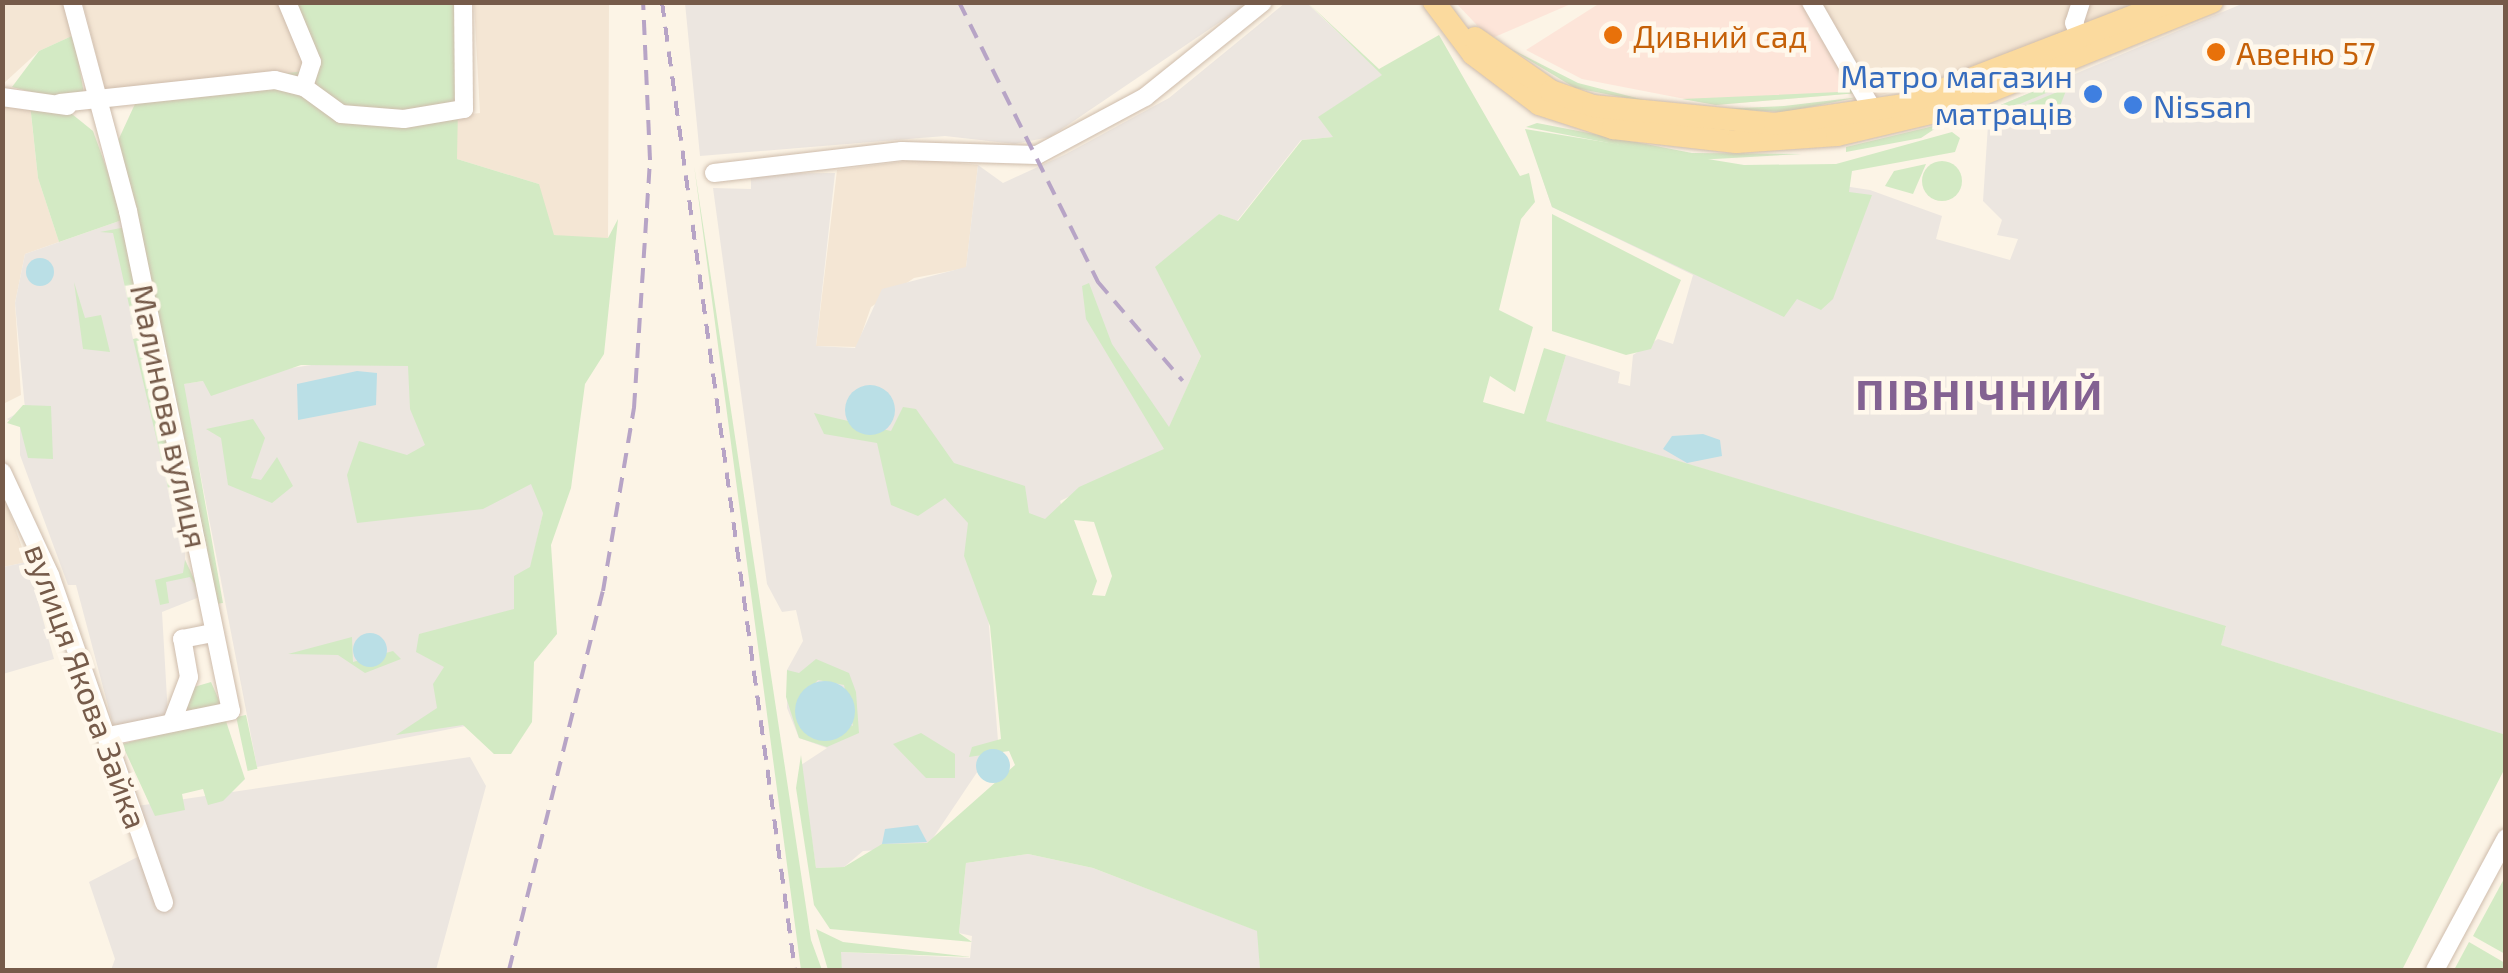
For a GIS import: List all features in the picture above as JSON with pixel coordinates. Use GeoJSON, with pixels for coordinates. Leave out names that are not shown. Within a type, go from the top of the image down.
{"type":"FeatureCollection","features":[{"type":"Feature","properties":{"kind":"main road"},"geometry":{"type":"LineString","coordinates":[[1434,2],[1473,54],[1539,104],[1613,128],[1736,142],[1930,114],[2212,2]]}},
{"type":"Feature","properties":{"kind":"main road"},"geometry":{"type":"LineString","coordinates":[[1449,2],[1484,45],[1593,106],[1717,125],[1874,112],[2082,40],[2170,2]]}},
{"type":"Feature","properties":{"kind":"street","name":"Малинова вулиця"},"geometry":{"type":"LineString","coordinates":[[72,2],[103,132],[128,211],[231,711],[110,736]]}},
{"type":"Feature","properties":{"kind":"street"},"geometry":{"type":"LineString","coordinates":[[287,2],[312,62],[304,87]]}},
{"type":"Feature","properties":{"kind":"street"},"geometry":{"type":"LineString","coordinates":[[2,96],[60,103],[256,80],[304,87],[352,116],[464,109],[463,2]]}},
{"type":"Feature","properties":{"kind":"street"},"geometry":{"type":"LineString","coordinates":[[714,173],[919,150],[1037,155],[1145,97],[1263,2]]}},
{"type":"Feature","properties":{"kind":"street"},"geometry":{"type":"LineString","coordinates":[[1811,2],[1874,112]]}},
{"type":"Feature","properties":{"kind":"street"},"geometry":{"type":"LineString","coordinates":[[2081,2],[2074,23],[2082,40]]}},
{"type":"Feature","properties":{"kind":"street"},"geometry":{"type":"LineString","coordinates":[[60,103],[103,132]]}},
{"type":"Feature","properties":{"kind":"street","name":"вулиця Якова Зайка"},"geometry":{"type":"LineString","coordinates":[[2,472],[110,736],[164,903]]}},
{"type":"Feature","properties":{"kind":"street"},"geometry":{"type":"LineString","coordinates":[[172,722],[188,676],[182,639],[214,633]]}},
{"type":"Feature","properties":{"kind":"street"},"geometry":{"type":"LineString","coordinates":[[188,676],[221,670]]}},
{"type":"Feature","properties":{"kind":"street"},"geometry":{"type":"LineString","coordinates":[[2435,970],[2506,838]]}},
{"type":"Feature","properties":{"kind":"shaded area"},"geometry":{"type":"Polygon","coordinates":[[[685,2],[1248,3],[1050,137],[1015,144],[945,136],[700,156],[685,2]]]}},
{"type":"Feature","properties":{"kind":"shaded area"},"geometry":{"type":"Polygon","coordinates":[[[3,3],[66,3],[74,35],[39,51],[3,84],[3,3]]]}},
{"type":"Feature","properties":{"kind":"shaded area"},"geometry":{"type":"Polygon","coordinates":[[[83,3],[277,3],[311,73],[105,89],[83,3]]]}},
{"type":"Feature","properties":{"kind":"shaded area"},"geometry":{"type":"Polygon","coordinates":[[[474,3],[609,3],[608,242],[546,234],[535,212],[539,184],[457,159],[454,116],[480,113],[474,3]]]}},
{"type":"Feature","properties":{"kind":"shaded area"},"geometry":{"type":"Polygon","coordinates":[[[1285,3],[1307,3],[1383,75],[1319,117],[1334,137],[1301,140],[1237,221],[1219,214],[1176,254],[1201,356],[1169,428],[1171,447],[1060,501],[1063,510],[987,601],[998,741],[927,847],[863,851],[844,867],[816,868],[801,765],[827,748],[799,738],[787,708],[787,670],[803,641],[796,610],[782,612],[767,584],[713,188],[751,189],[751,174],[835,173],[816,346],[855,348],[882,289],[966,267],[978,165],[1003,183],[1066,154],[1169,98],[1285,3]]]}},
{"type":"Feature","properties":{"kind":"shaded area"},"geometry":{"type":"Polygon","coordinates":[[[1456,3],[1573,3],[1490,39],[1456,3]]]}},
{"type":"Feature","properties":{"kind":"shaded area"},"geometry":{"type":"Polygon","coordinates":[[[1600,3],[1808,3],[1858,93],[1716,105],[1582,79],[1526,50],[1600,3]]]}},
{"type":"Feature","properties":{"kind":"shaded area"},"geometry":{"type":"Polygon","coordinates":[[[1819,3],[2143,3],[1998,62],[1874,97],[1819,3]]]}},
{"type":"Feature","properties":{"kind":"shaded area"},"geometry":{"type":"Polygon","coordinates":[[[2244,3],[2505,3],[2505,735],[2220,645],[2226,627],[1545,421],[1566,355],[1620,372],[1618,383],[1630,386],[1633,355],[1658,339],[1673,344],[1693,275],[1552,207],[1529,138],[1870,190],[1942,216],[1936,239],[2010,260],[2018,239],[1997,235],[2002,220],[1983,201],[1989,110],[2244,3]]]}},
{"type":"Feature","properties":{"kind":"shaded area"},"geometry":{"type":"Polygon","coordinates":[[[30,105],[38,178],[59,242],[25,254],[15,303],[21,395],[3,404],[3,107],[30,105]]]}},
{"type":"Feature","properties":{"kind":"shaded area"},"geometry":{"type":"Polygon","coordinates":[[[922,159],[978,165],[966,268],[914,278],[871,307],[857,347],[816,346],[837,170],[922,159]]]}},
{"type":"Feature","properties":{"kind":"shaded area"},"geometry":{"type":"Polygon","coordinates":[[[125,219],[145,321],[130,325],[133,339],[149,336],[179,494],[170,496],[173,513],[186,520],[185,559],[202,596],[162,612],[168,716],[137,727],[113,725],[76,585],[68,585],[20,455],[20,427],[7,419],[25,409],[15,303],[25,254],[125,219]]]}},
{"type":"Feature","properties":{"kind":"shaded area"},"geometry":{"type":"Polygon","coordinates":[[[413,350],[548,491],[496,720],[257,767],[183,384],[413,350]]]}},
{"type":"Feature","properties":{"kind":"shaded area"},"geometry":{"type":"Polygon","coordinates":[[[2,490],[27,562],[3,567],[2,567],[2,490]]]}},
{"type":"Feature","properties":{"kind":"shaded area"},"geometry":{"type":"Polygon","coordinates":[[[27,562],[54,659],[3,674],[3,567],[27,562]]]}},
{"type":"Feature","properties":{"kind":"shaded area"},"geometry":{"type":"Polygon","coordinates":[[[470,757],[486,786],[436,970],[111,970],[115,959],[89,882],[149,851],[137,806],[470,757]]]}},
{"type":"Feature","properties":{"kind":"shaded area"},"geometry":{"type":"Polygon","coordinates":[[[1028,854],[1093,868],[1258,931],[1260,970],[842,970],[840,952],[970,958],[972,936],[959,933],[966,863],[1028,854]]]}},
{"type":"Feature","properties":{"kind":"green space"},"geometry":{"type":"Polygon","coordinates":[[[1307,2],[1379,69],[1439,35],[1520,176],[1529,173],[1535,202],[1521,219],[1499,310],[1533,327],[1515,392],[1490,376],[1483,402],[1524,414],[1544,348],[1566,355],[1546,421],[2226,626],[2221,645],[2506,735],[2505,768],[2402,970],[1260,970],[1257,931],[1093,868],[1028,854],[966,863],[959,933],[972,942],[830,929],[814,905],[796,788],[801,755],[816,868],[844,867],[882,844],[927,843],[1015,765],[1009,751],[969,757],[972,747],[1001,739],[990,626],[964,556],[968,523],[945,498],[918,516],[891,505],[877,443],[824,434],[814,413],[891,431],[903,407],[916,409],[954,463],[1025,486],[1029,513],[1045,519],[1079,487],[1164,449],[1086,319],[1082,286],[1089,283],[1112,344],[1169,427],[1201,356],[1155,267],[1219,214],[1238,221],[1302,140],[1333,137],[1318,117],[1382,75],[1307,2]],[[1074,520],[1097,581],[1092,595],[1105,596],[1112,576],[1094,522],[1074,520]]]}},
{"type":"Feature","properties":{"kind":"green space"},"geometry":{"type":"Polygon","coordinates":[[[292,3],[460,3],[457,159],[539,184],[554,235],[608,238],[618,219],[604,354],[585,384],[571,488],[551,545],[557,634],[534,662],[532,722],[511,754],[494,754],[463,725],[396,735],[437,708],[433,684],[444,667],[416,652],[419,634],[514,609],[514,576],[530,567],[543,513],[531,484],[483,509],[357,523],[347,475],[359,441],[407,455],[425,445],[410,409],[408,366],[301,365],[211,396],[203,381],[184,384],[223,603],[215,604],[116,145],[140,93],[318,69],[292,3]]]}},
{"type":"Feature","properties":{"kind":"green space"},"geometry":{"type":"Polygon","coordinates":[[[74,35],[84,94],[56,98],[12,87],[39,51],[74,35]]]}},
{"type":"Feature","properties":{"kind":"green space"},"geometry":{"type":"Polygon","coordinates":[[[1509,48],[1578,83],[1668,106],[1575,88],[1509,48]]]}},
{"type":"Feature","properties":{"kind":"green space"},"geometry":{"type":"Polygon","coordinates":[[[1842,69],[1858,93],[1716,105],[1682,99],[1839,92],[1842,69]]]}},
{"type":"Feature","properties":{"kind":"green space"},"geometry":{"type":"Polygon","coordinates":[[[2066,78],[2065,85],[1987,118],[1993,108],[2066,78]]]}},
{"type":"Feature","properties":{"kind":"green space"},"geometry":{"type":"Polygon","coordinates":[[[2067,88],[2052,127],[1991,121],[1994,118],[2067,88]]]}},
{"type":"Feature","properties":{"kind":"green space"},"geometry":{"type":"Polygon","coordinates":[[[1860,97],[1785,112],[1718,109],[1784,106],[1860,97]]]}},
{"type":"Feature","properties":{"kind":"green space"},"geometry":{"type":"Polygon","coordinates":[[[30,104],[67,110],[93,131],[125,219],[59,242],[38,178],[30,104]]]}},
{"type":"Feature","properties":{"kind":"green space"},"geometry":{"type":"Polygon","coordinates":[[[1537,123],[1692,153],[1802,154],[1697,160],[1526,127],[1537,123]]]}},
{"type":"Feature","properties":{"kind":"green space"},"geometry":{"type":"Polygon","coordinates":[[[1942,124],[1921,138],[1846,152],[1846,147],[1942,124]]]}},
{"type":"Feature","properties":{"kind":"green space"},"geometry":{"type":"Polygon","coordinates":[[[1525,129],[1744,165],[1836,164],[1952,132],[1960,138],[1955,152],[1852,171],[1849,192],[1872,195],[1833,299],[1821,310],[1797,299],[1784,317],[1552,207],[1525,129]]]}},
{"type":"Feature","properties":{"kind":"green space"},"geometry":{"type":"Polygon","coordinates":[[[1942,161],[1956,167],[1962,181],[1956,195],[1942,201],[1928,195],[1922,181],[1928,167],[1942,161]]]}},
{"type":"Feature","properties":{"kind":"green space"},"geometry":{"type":"Polygon","coordinates":[[[1926,164],[1913,194],[1885,186],[1894,171],[1926,164]]]}},
{"type":"Feature","properties":{"kind":"green space"},"geometry":{"type":"Polygon","coordinates":[[[694,165],[811,940],[822,970],[801,970],[694,165]]]}},
{"type":"Feature","properties":{"kind":"green space"},"geometry":{"type":"Polygon","coordinates":[[[1552,214],[1681,280],[1651,349],[1626,355],[1552,331],[1552,214]]]}},
{"type":"Feature","properties":{"kind":"green space"},"geometry":{"type":"Polygon","coordinates":[[[126,227],[145,321],[133,323],[113,233],[100,232],[126,227]]]}},
{"type":"Feature","properties":{"kind":"green space"},"geometry":{"type":"Polygon","coordinates":[[[74,282],[85,318],[101,315],[110,352],[83,349],[74,282]]]}},
{"type":"Feature","properties":{"kind":"green space"},"geometry":{"type":"Polygon","coordinates":[[[149,336],[179,494],[170,496],[133,339],[149,336]]]}},
{"type":"Feature","properties":{"kind":"green space"},"geometry":{"type":"Polygon","coordinates":[[[23,405],[51,406],[53,459],[28,458],[20,427],[7,423],[23,405]]]}},
{"type":"Feature","properties":{"kind":"green space"},"geometry":{"type":"Polygon","coordinates":[[[253,419],[265,438],[251,478],[261,480],[277,457],[293,486],[272,503],[228,485],[221,438],[206,429],[253,419]]]}},
{"type":"Feature","properties":{"kind":"green space"},"geometry":{"type":"Polygon","coordinates":[[[185,560],[202,596],[190,577],[166,582],[169,603],[160,605],[155,580],[183,573],[185,560]]]}},
{"type":"Feature","properties":{"kind":"green space"},"geometry":{"type":"Polygon","coordinates":[[[352,637],[353,662],[393,651],[401,659],[365,673],[338,655],[288,654],[352,637]]]}},
{"type":"Feature","properties":{"kind":"green space"},"geometry":{"type":"Polygon","coordinates":[[[816,659],[849,673],[856,692],[859,733],[827,747],[799,738],[786,697],[787,670],[799,673],[816,659]],[[818,680],[799,700],[853,726],[844,685],[818,680]]]}},
{"type":"Feature","properties":{"kind":"green space"},"geometry":{"type":"Polygon","coordinates":[[[211,682],[221,705],[185,711],[194,687],[211,682]]]}},
{"type":"Feature","properties":{"kind":"green space"},"geometry":{"type":"Polygon","coordinates":[[[246,715],[257,769],[248,771],[236,717],[246,715]]]}},
{"type":"Feature","properties":{"kind":"green space"},"geometry":{"type":"Polygon","coordinates":[[[225,718],[245,779],[223,801],[208,805],[203,789],[182,794],[185,810],[155,816],[122,744],[225,718]]]}},
{"type":"Feature","properties":{"kind":"green space"},"geometry":{"type":"Polygon","coordinates":[[[921,733],[955,754],[955,778],[926,778],[893,744],[921,733]]]}},
{"type":"Feature","properties":{"kind":"green space"},"geometry":{"type":"Polygon","coordinates":[[[2505,877],[2505,954],[2473,936],[2505,877]]]}},
{"type":"Feature","properties":{"kind":"green space"},"geometry":{"type":"Polygon","coordinates":[[[816,929],[843,942],[971,957],[841,952],[842,970],[828,970],[816,929]]]}},
{"type":"Feature","properties":{"kind":"green space"},"geometry":{"type":"Polygon","coordinates":[[[2469,942],[2505,963],[2505,970],[2454,970],[2469,942]]]}},
{"type":"Feature","properties":{"kind":"water"},"geometry":{"type":"Polygon","coordinates":[[[40,258],[50,262],[54,272],[50,282],[40,286],[30,282],[26,272],[30,262],[40,258]]]}},
{"type":"Feature","properties":{"kind":"water"},"geometry":{"type":"Polygon","coordinates":[[[357,371],[377,373],[376,405],[298,420],[297,384],[357,371]]]}},
{"type":"Feature","properties":{"kind":"water"},"geometry":{"type":"Polygon","coordinates":[[[870,385],[887,393],[895,410],[887,427],[870,435],[853,427],[845,410],[853,393],[870,385]]]}},
{"type":"Feature","properties":{"kind":"water"},"geometry":{"type":"Polygon","coordinates":[[[1703,434],[1720,440],[1722,456],[1687,463],[1663,449],[1672,436],[1703,434]]]}},
{"type":"Feature","properties":{"kind":"water"},"geometry":{"type":"Polygon","coordinates":[[[370,633],[382,638],[387,650],[382,662],[370,667],[358,662],[353,650],[358,638],[370,633]]]}},
{"type":"Feature","properties":{"kind":"water"},"geometry":{"type":"Polygon","coordinates":[[[825,681],[846,690],[855,711],[846,732],[825,741],[804,732],[795,711],[804,690],[825,681]]]}},
{"type":"Feature","properties":{"kind":"water"},"geometry":{"type":"Polygon","coordinates":[[[993,749],[1005,754],[1010,766],[1005,778],[993,783],[981,778],[976,766],[981,754],[993,749]]]}},
{"type":"Feature","properties":{"kind":"water"},"geometry":{"type":"Polygon","coordinates":[[[918,825],[927,842],[882,844],[885,829],[918,825]]]}},
{"type":"Feature","properties":{"kind":"railway"},"geometry":{"type":"LineString","coordinates":[[509,970],[603,591],[634,408],[650,160],[643,2]]}},
{"type":"Feature","properties":{"kind":"railway"},"geometry":{"type":"LineString","coordinates":[[662,2],[795,970]]}},
{"type":"Feature","properties":{"kind":"railway"},"geometry":{"type":"LineString","coordinates":[[959,2],[1098,282],[1183,381]]}},
{"type":"Feature","properties":{"kind":"place","name":"Дивний сад"},"geometry":{"type":"Point","coordinates":[1613,35]}},
{"type":"Feature","properties":{"kind":"place","name":"Авеню 57"},"geometry":{"type":"Point","coordinates":[2216,52]}},
{"type":"Feature","properties":{"kind":"place","name":"Матро магазин матраців"},"geometry":{"type":"Point","coordinates":[2093,94]}},
{"type":"Feature","properties":{"kind":"place","name":"Nissan"},"geometry":{"type":"Point","coordinates":[2133,105]}},
{"type":"Feature","properties":{"kind":"district","name":"ПІВНІЧНИЙ"},"geometry":{"type":"Point","coordinates":[1980,393]}}]}
